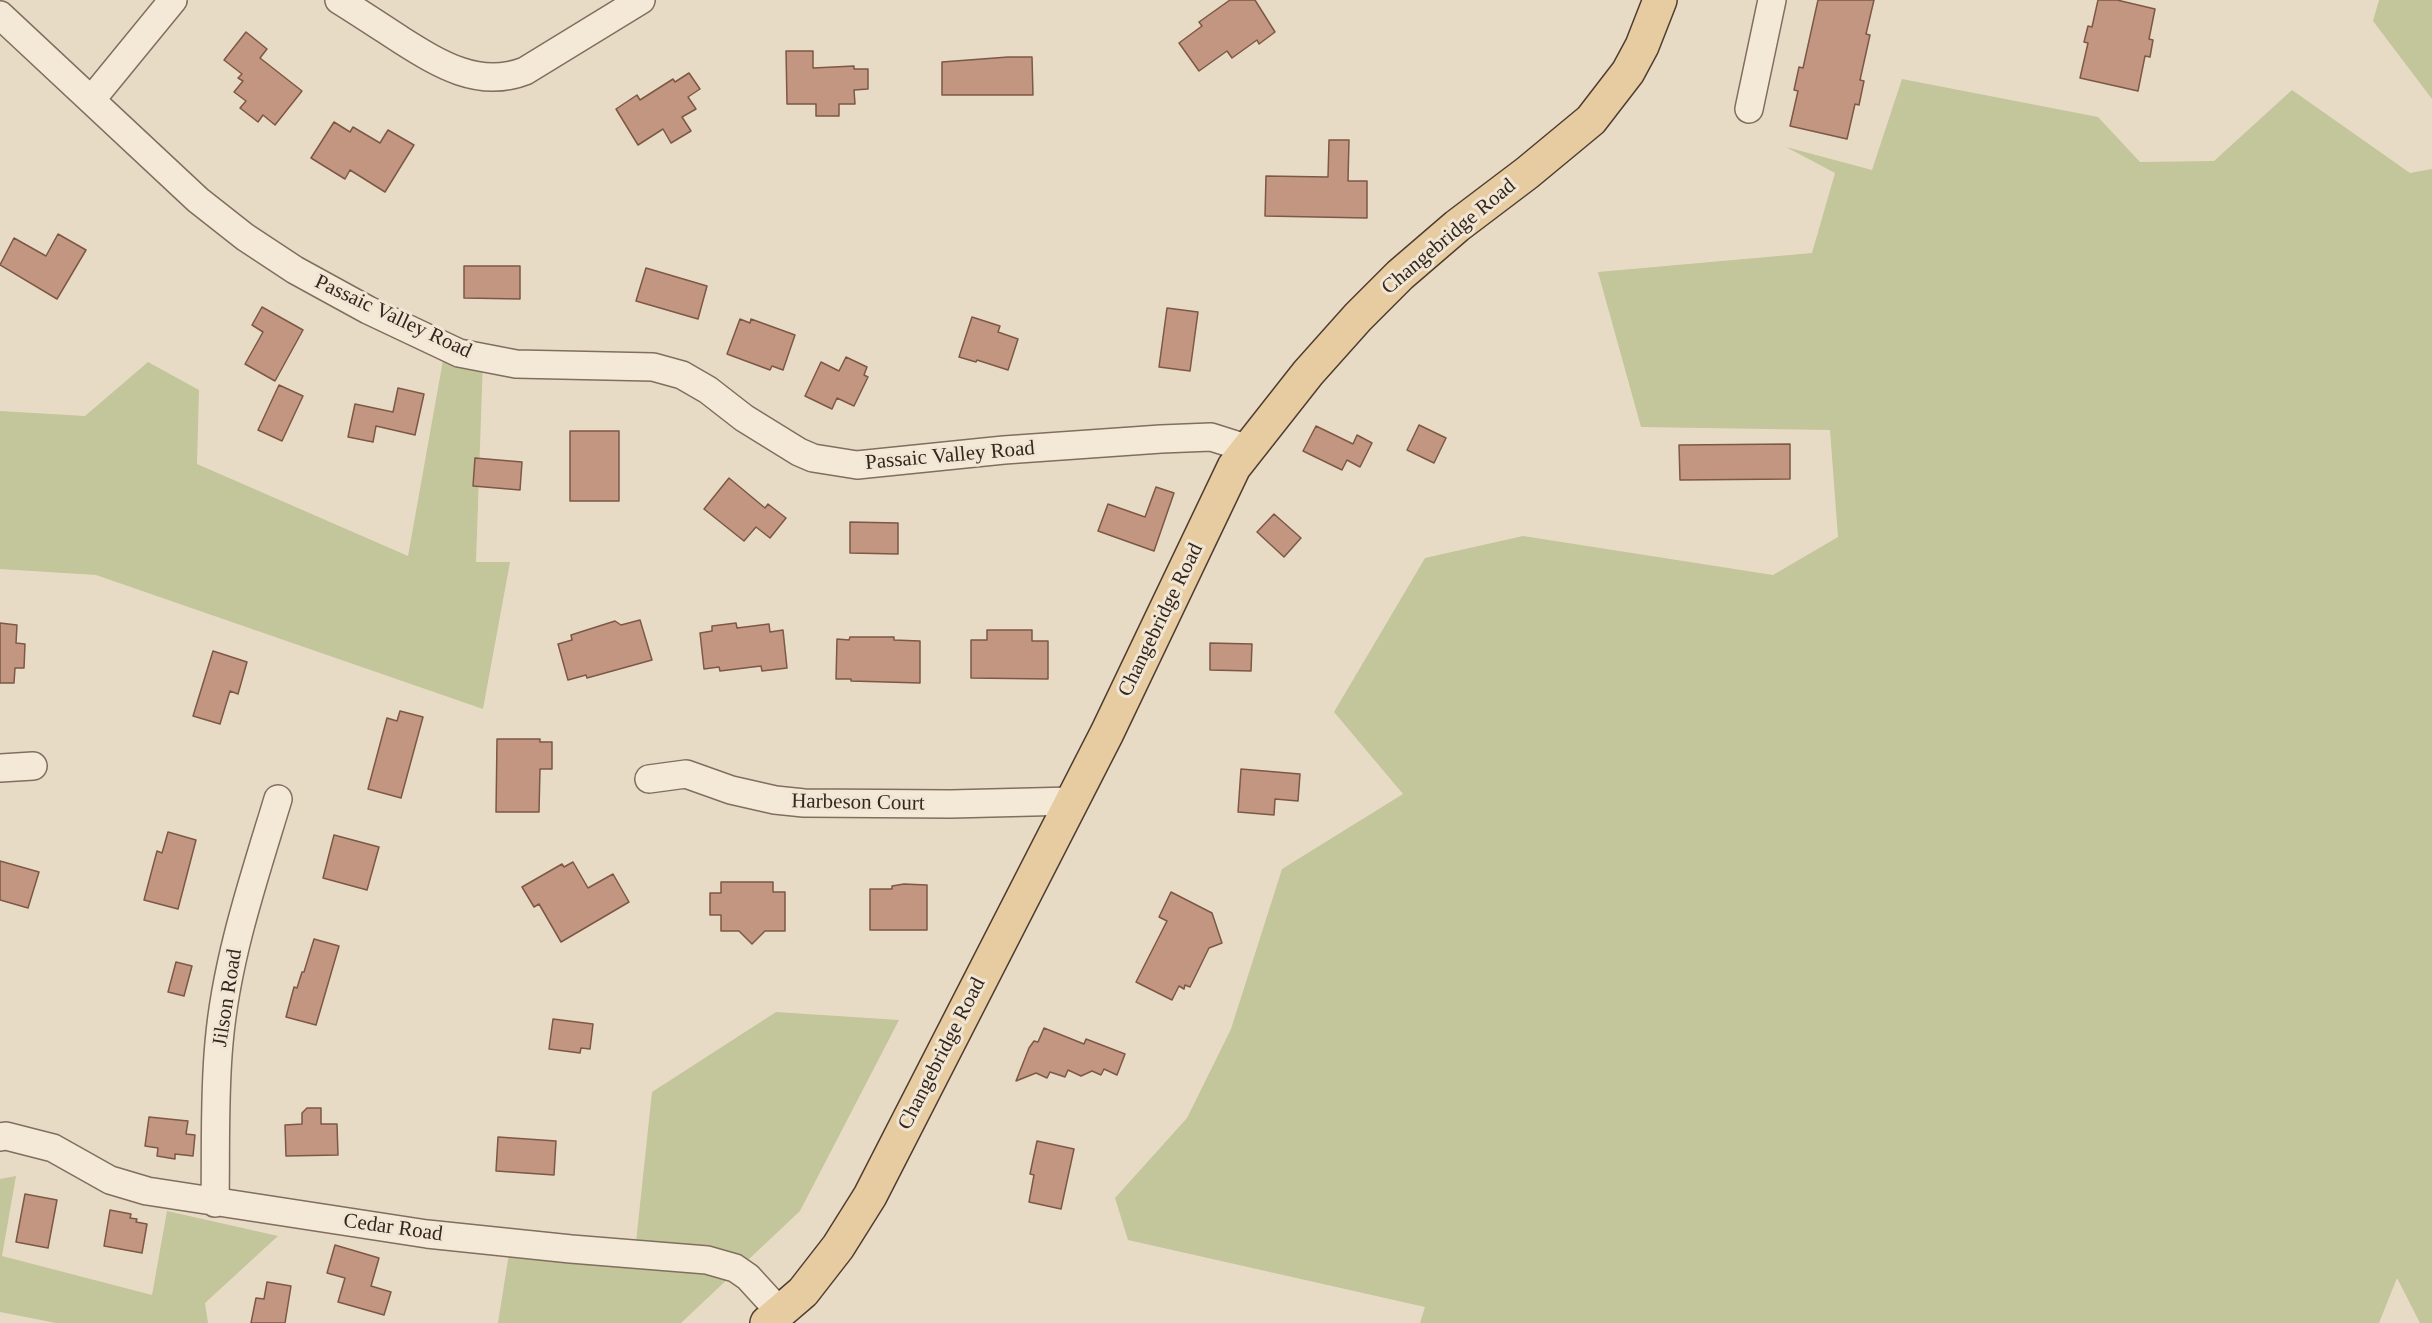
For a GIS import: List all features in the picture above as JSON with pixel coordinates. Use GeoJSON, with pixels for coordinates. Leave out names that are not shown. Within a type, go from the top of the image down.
{"type":"FeatureCollection","features":[{"type":"Feature","properties":{"kind":"main road","name":"Changebridge Road"},"geometry":{"type":"LineString","coordinates":[[774,1317],[803,1292],[838,1247],[870,1196],[1112,723],[1234,467],[1315,365],[1400,275],[1457,226],[1591,120],[1628,72],[1642,46],[1660,0]]}},
{"type":"Feature","properties":{"kind":"street"},"geometry":{"type":"LineString","coordinates":[[92,99],[173,0]]}},
{"type":"Feature","properties":{"kind":"street"},"geometry":{"type":"LineString","coordinates":[[339,0],[438,64],[472,75],[496,79],[525,71],[640,0]]}},
{"type":"Feature","properties":{"kind":"street"},"geometry":{"type":"LineString","coordinates":[[1749,109],[1772,0]]}},
{"type":"Feature","properties":{"kind":"street","name":"Passaic Valley Road"},"geometry":{"type":"LineString","coordinates":[[0,15],[198,200],[245,237],[295,270],[368,310],[459,353],[516,364],[653,367],[682,375],[708,390],[744,418],[799,452],[813,459],[857,465],[1004,450],[1161,439],[1211,437],[1249,449]]}},
{"type":"Feature","properties":{"kind":"street"},"geometry":{"type":"LineString","coordinates":[[0,768],[33,766]]}},
{"type":"Feature","properties":{"kind":"street","name":"Harbeson Court"},"geometry":{"type":"LineString","coordinates":[[649,779],[686,774],[731,790],[775,800],[804,803],[951,804],[1072,801]]}},
{"type":"Feature","properties":{"kind":"street","name":"Jilson Road"},"geometry":{"type":"LineString","coordinates":[[215,1203],[219,1043],[227,984],[241,926],[278,799]]}},
{"type":"Feature","properties":{"kind":"street","name":"Cedar Road"},"geometry":{"type":"LineString","coordinates":[[0,1137],[6,1136],[53,1148],[110,1180],[128,1186],[215,1203],[428,1234],[722,1263],[748,1277],[774,1317]]}},
{"type":"Feature","properties":{"kind":"green space"},"geometry":{"type":"Polygon","coordinates":[[[2379,0],[2432,0],[2432,99],[2373,21],[2379,0]]]}},
{"type":"Feature","properties":{"kind":"green space"},"geometry":{"type":"Polygon","coordinates":[[[1902,79],[2098,117],[2140,162],[2214,161],[2292,90],[2410,173],[2432,169],[2432,1323],[2420,1323],[2397,1278],[2379,1323],[1420,1323],[1425,1307],[1128,1240],[1115,1198],[1187,1118],[1231,1029],[1282,869],[1403,794],[1334,712],[1425,558],[1523,536],[1773,575],[1838,537],[1830,430],[1641,427],[1598,272],[1812,253],[1835,173],[1786,147],[1872,170],[1902,79]]]}},
{"type":"Feature","properties":{"kind":"green space"},"geometry":{"type":"Polygon","coordinates":[[[445,349],[483,359],[476,562],[510,562],[483,709],[96,575],[0,569],[0,411],[85,416],[148,362],[199,390],[197,464],[408,556],[445,349]]]}},
{"type":"Feature","properties":{"kind":"green space"},"geometry":{"type":"Polygon","coordinates":[[[776,1012],[899,1020],[800,1211],[681,1323],[498,1323],[510,1247],[634,1261],[652,1092],[776,1012]]]}},
{"type":"Feature","properties":{"kind":"green space"},"geometry":{"type":"Polygon","coordinates":[[[16,1176],[2,1256],[152,1295],[167,1211],[278,1236],[205,1303],[208,1323],[56,1323],[0,1312],[0,1179],[16,1176]]]}},
{"type":"Feature","properties":{"kind":"building"},"geometry":{"type":"Polygon","coordinates":[[[1230,0],[1255,0],[1275,32],[1259,44],[1257,40],[1232,58],[1227,51],[1199,71],[1179,43],[1202,26],[1199,22],[1230,0]]]}},
{"type":"Feature","properties":{"kind":"building"},"geometry":{"type":"Polygon","coordinates":[[[1818,0],[1874,0],[1866,34],[1870,35],[1860,80],[1864,81],[1859,105],[1855,104],[1847,139],[1790,126],[1798,91],[1794,90],[1799,67],[1803,68],[1818,0]]]}},
{"type":"Feature","properties":{"kind":"building"},"geometry":{"type":"Polygon","coordinates":[[[2098,0],[2117,0],[2155,9],[2149,39],[2153,40],[2150,57],[2145,56],[2138,91],[2080,78],[2088,43],[2084,42],[2088,26],[2092,27],[2098,0]]]}},
{"type":"Feature","properties":{"kind":"building"},"geometry":{"type":"Polygon","coordinates":[[[246,32],[267,49],[260,58],[302,91],[275,125],[263,115],[258,122],[240,108],[246,101],[234,92],[243,81],[238,78],[242,74],[224,60],[246,32]]]}},
{"type":"Feature","properties":{"kind":"building"},"geometry":{"type":"Polygon","coordinates":[[[786,51],[813,51],[813,68],[854,66],[854,69],[868,69],[868,89],[854,90],[855,104],[839,104],[839,116],[816,116],[816,104],[787,104],[786,51]]]}},
{"type":"Feature","properties":{"kind":"building"},"geometry":{"type":"Polygon","coordinates":[[[1032,57],[1033,95],[942,95],[942,62],[1032,57]]]}},
{"type":"Feature","properties":{"kind":"building"},"geometry":{"type":"Polygon","coordinates":[[[689,73],[700,89],[688,97],[696,109],[682,117],[691,131],[671,143],[663,129],[638,145],[616,109],[637,95],[640,100],[673,79],[675,82],[689,73]]]}},
{"type":"Feature","properties":{"kind":"building"},"geometry":{"type":"Polygon","coordinates":[[[334,122],[350,132],[353,127],[380,143],[388,130],[414,145],[385,192],[350,170],[345,179],[311,158],[334,122]]]}},
{"type":"Feature","properties":{"kind":"building"},"geometry":{"type":"Polygon","coordinates":[[[1329,140],[1349,140],[1348,181],[1367,181],[1367,218],[1265,216],[1266,176],[1328,177],[1329,140]]]}},
{"type":"Feature","properties":{"kind":"building"},"geometry":{"type":"Polygon","coordinates":[[[58,234],[86,250],[57,299],[0,265],[14,238],[46,256],[58,234]]]}},
{"type":"Feature","properties":{"kind":"building"},"geometry":{"type":"Polygon","coordinates":[[[464,266],[520,266],[520,299],[464,298],[464,266]]]}},
{"type":"Feature","properties":{"kind":"building"},"geometry":{"type":"Polygon","coordinates":[[[646,268],[707,286],[698,319],[636,301],[646,268]]]}},
{"type":"Feature","properties":{"kind":"building"},"geometry":{"type":"Polygon","coordinates":[[[262,307],[303,330],[275,381],[245,364],[263,332],[252,325],[262,307]]]}},
{"type":"Feature","properties":{"kind":"building"},"geometry":{"type":"Polygon","coordinates":[[[1167,308],[1198,312],[1190,371],[1159,367],[1167,308]]]}},
{"type":"Feature","properties":{"kind":"building"},"geometry":{"type":"Polygon","coordinates":[[[972,317],[1000,326],[998,332],[1018,339],[1008,370],[959,357],[972,317]]]}},
{"type":"Feature","properties":{"kind":"building"},"geometry":{"type":"Polygon","coordinates":[[[740,319],[750,323],[751,319],[795,335],[783,370],[772,366],[770,370],[727,354],[740,319]]]}},
{"type":"Feature","properties":{"kind":"building"},"geometry":{"type":"Polygon","coordinates":[[[846,357],[867,367],[864,375],[868,377],[854,406],[837,398],[832,409],[805,396],[821,362],[839,371],[846,357]]]}},
{"type":"Feature","properties":{"kind":"building"},"geometry":{"type":"Polygon","coordinates":[[[279,385],[303,396],[282,441],[258,430],[279,385]]]}},
{"type":"Feature","properties":{"kind":"building"},"geometry":{"type":"Polygon","coordinates":[[[398,388],[424,394],[415,435],[376,426],[373,442],[348,437],[355,404],[393,412],[398,388]]]}},
{"type":"Feature","properties":{"kind":"building"},"geometry":{"type":"Polygon","coordinates":[[[1419,425],[1446,438],[1434,463],[1407,450],[1419,425]]]}},
{"type":"Feature","properties":{"kind":"building"},"geometry":{"type":"Polygon","coordinates":[[[1316,426],[1353,444],[1357,435],[1372,443],[1360,467],[1347,460],[1342,470],[1303,451],[1316,426]]]}},
{"type":"Feature","properties":{"kind":"building"},"geometry":{"type":"Polygon","coordinates":[[[570,431],[619,431],[619,501],[570,501],[570,431]]]}},
{"type":"Feature","properties":{"kind":"building"},"geometry":{"type":"Polygon","coordinates":[[[1790,444],[1790,479],[1680,480],[1679,445],[1790,444]]]}},
{"type":"Feature","properties":{"kind":"building"},"geometry":{"type":"Polygon","coordinates":[[[475,458],[522,462],[520,490],[473,486],[475,458]]]}},
{"type":"Feature","properties":{"kind":"building"},"geometry":{"type":"Polygon","coordinates":[[[729,478],[765,508],[768,504],[786,518],[770,538],[756,527],[744,541],[704,509],[729,478]]]}},
{"type":"Feature","properties":{"kind":"building"},"geometry":{"type":"Polygon","coordinates":[[[1156,487],[1174,493],[1154,551],[1098,531],[1108,504],[1145,517],[1156,487]]]}},
{"type":"Feature","properties":{"kind":"building"},"geometry":{"type":"Polygon","coordinates":[[[1274,514],[1301,538],[1284,557],[1257,532],[1274,514]]]}},
{"type":"Feature","properties":{"kind":"building"},"geometry":{"type":"Polygon","coordinates":[[[850,522],[898,523],[898,554],[850,553],[850,522]]]}},
{"type":"Feature","properties":{"kind":"building"},"geometry":{"type":"Polygon","coordinates":[[[640,620],[652,660],[587,678],[586,675],[568,680],[558,644],[572,640],[571,635],[615,621],[621,625],[640,620]]]}},
{"type":"Feature","properties":{"kind":"building"},"geometry":{"type":"Polygon","coordinates":[[[0,623],[17,625],[16,643],[25,644],[24,668],[15,668],[14,683],[0,683],[0,623]]]}},
{"type":"Feature","properties":{"kind":"building"},"geometry":{"type":"Polygon","coordinates":[[[736,623],[737,628],[769,624],[770,632],[783,630],[787,668],[762,671],[761,666],[720,671],[719,667],[704,669],[700,633],[712,631],[712,626],[736,623]]]}},
{"type":"Feature","properties":{"kind":"building"},"geometry":{"type":"Polygon","coordinates":[[[987,630],[1032,630],[1032,641],[1048,641],[1048,679],[971,678],[971,640],[987,640],[987,630]]]}},
{"type":"Feature","properties":{"kind":"building"},"geometry":{"type":"Polygon","coordinates":[[[850,637],[894,637],[894,640],[920,641],[920,683],[836,679],[837,639],[849,640],[850,637]]]}},
{"type":"Feature","properties":{"kind":"building"},"geometry":{"type":"Polygon","coordinates":[[[1210,643],[1252,644],[1251,671],[1210,670],[1210,643]]]}},
{"type":"Feature","properties":{"kind":"building"},"geometry":{"type":"Polygon","coordinates":[[[213,651],[247,662],[238,694],[230,691],[220,724],[193,716],[213,651]]]}},
{"type":"Feature","properties":{"kind":"building"},"geometry":{"type":"Polygon","coordinates":[[[400,711],[423,717],[401,798],[368,789],[387,718],[397,721],[400,711]]]}},
{"type":"Feature","properties":{"kind":"building"},"geometry":{"type":"Polygon","coordinates":[[[497,739],[540,739],[540,742],[552,742],[552,769],[540,769],[539,812],[496,812],[497,739]]]}},
{"type":"Feature","properties":{"kind":"building"},"geometry":{"type":"Polygon","coordinates":[[[1241,769],[1300,774],[1298,801],[1275,799],[1274,815],[1238,812],[1241,769]]]}},
{"type":"Feature","properties":{"kind":"building"},"geometry":{"type":"Polygon","coordinates":[[[168,832],[196,840],[178,909],[144,900],[157,851],[162,853],[168,832]]]}},
{"type":"Feature","properties":{"kind":"building"},"geometry":{"type":"Polygon","coordinates":[[[334,835],[379,847],[367,890],[323,878],[334,835]]]}},
{"type":"Feature","properties":{"kind":"building"},"geometry":{"type":"Polygon","coordinates":[[[0,861],[39,872],[28,908],[0,900],[0,861]]]}},
{"type":"Feature","properties":{"kind":"building"},"geometry":{"type":"Polygon","coordinates":[[[573,862],[588,888],[613,874],[629,902],[561,942],[539,904],[534,907],[522,887],[562,864],[564,867],[573,862]]]}},
{"type":"Feature","properties":{"kind":"building"},"geometry":{"type":"Polygon","coordinates":[[[721,882],[773,882],[773,892],[785,892],[785,931],[765,931],[752,944],[739,931],[721,931],[721,915],[710,915],[710,893],[721,893],[721,882]]]}},
{"type":"Feature","properties":{"kind":"building"},"geometry":{"type":"Polygon","coordinates":[[[927,885],[927,930],[870,930],[870,889],[892,889],[892,886],[927,885]]]}},
{"type":"Feature","properties":{"kind":"building"},"geometry":{"type":"Polygon","coordinates":[[[1171,892],[1212,913],[1222,943],[1209,948],[1190,987],[1185,985],[1184,989],[1179,986],[1172,1000],[1136,982],[1167,921],[1159,917],[1171,892]]]}},
{"type":"Feature","properties":{"kind":"building"},"geometry":{"type":"Polygon","coordinates":[[[314,939],[339,946],[316,1025],[286,1017],[294,987],[297,988],[302,972],[304,972],[314,939]]]}},
{"type":"Feature","properties":{"kind":"building"},"geometry":{"type":"Polygon","coordinates":[[[176,962],[192,966],[184,996],[168,992],[176,962]]]}},
{"type":"Feature","properties":{"kind":"building"},"geometry":{"type":"Polygon","coordinates":[[[553,1019],[593,1024],[590,1049],[581,1048],[580,1053],[549,1049],[553,1019]]]}},
{"type":"Feature","properties":{"kind":"building"},"geometry":{"type":"Polygon","coordinates":[[[1044,1028],[1084,1044],[1086,1039],[1125,1054],[1117,1075],[1104,1069],[1101,1075],[1092,1071],[1081,1076],[1068,1070],[1065,1077],[1050,1072],[1047,1078],[1036,1073],[1016,1081],[1029,1048],[1034,1041],[1038,1042],[1044,1028]]]}},
{"type":"Feature","properties":{"kind":"building"},"geometry":{"type":"Polygon","coordinates":[[[307,1108],[321,1108],[321,1124],[337,1124],[338,1155],[286,1156],[285,1125],[302,1124],[302,1113],[307,1108]]]}},
{"type":"Feature","properties":{"kind":"building"},"geometry":{"type":"Polygon","coordinates":[[[149,1117],[188,1121],[186,1134],[195,1135],[193,1156],[175,1154],[175,1159],[157,1156],[158,1148],[145,1146],[149,1117]]]}},
{"type":"Feature","properties":{"kind":"building"},"geometry":{"type":"Polygon","coordinates":[[[498,1137],[556,1141],[554,1175],[496,1171],[498,1137]]]}},
{"type":"Feature","properties":{"kind":"building"},"geometry":{"type":"Polygon","coordinates":[[[1037,1141],[1074,1149],[1061,1209],[1029,1202],[1034,1175],[1030,1174],[1037,1141]]]}},
{"type":"Feature","properties":{"kind":"building"},"geometry":{"type":"Polygon","coordinates":[[[25,1194],[57,1200],[48,1248],[16,1242],[25,1194]]]}},
{"type":"Feature","properties":{"kind":"building"},"geometry":{"type":"Polygon","coordinates":[[[110,1210],[131,1214],[130,1218],[137,1219],[136,1222],[147,1224],[142,1253],[104,1246],[110,1210]]]}},
{"type":"Feature","properties":{"kind":"building"},"geometry":{"type":"Polygon","coordinates":[[[335,1245],[379,1258],[371,1286],[391,1292],[384,1315],[338,1302],[345,1278],[327,1273],[335,1245]]]}},
{"type":"Feature","properties":{"kind":"building"},"geometry":{"type":"Polygon","coordinates":[[[267,1282],[291,1286],[285,1323],[251,1323],[256,1298],[264,1299],[267,1282]]]}}]}
